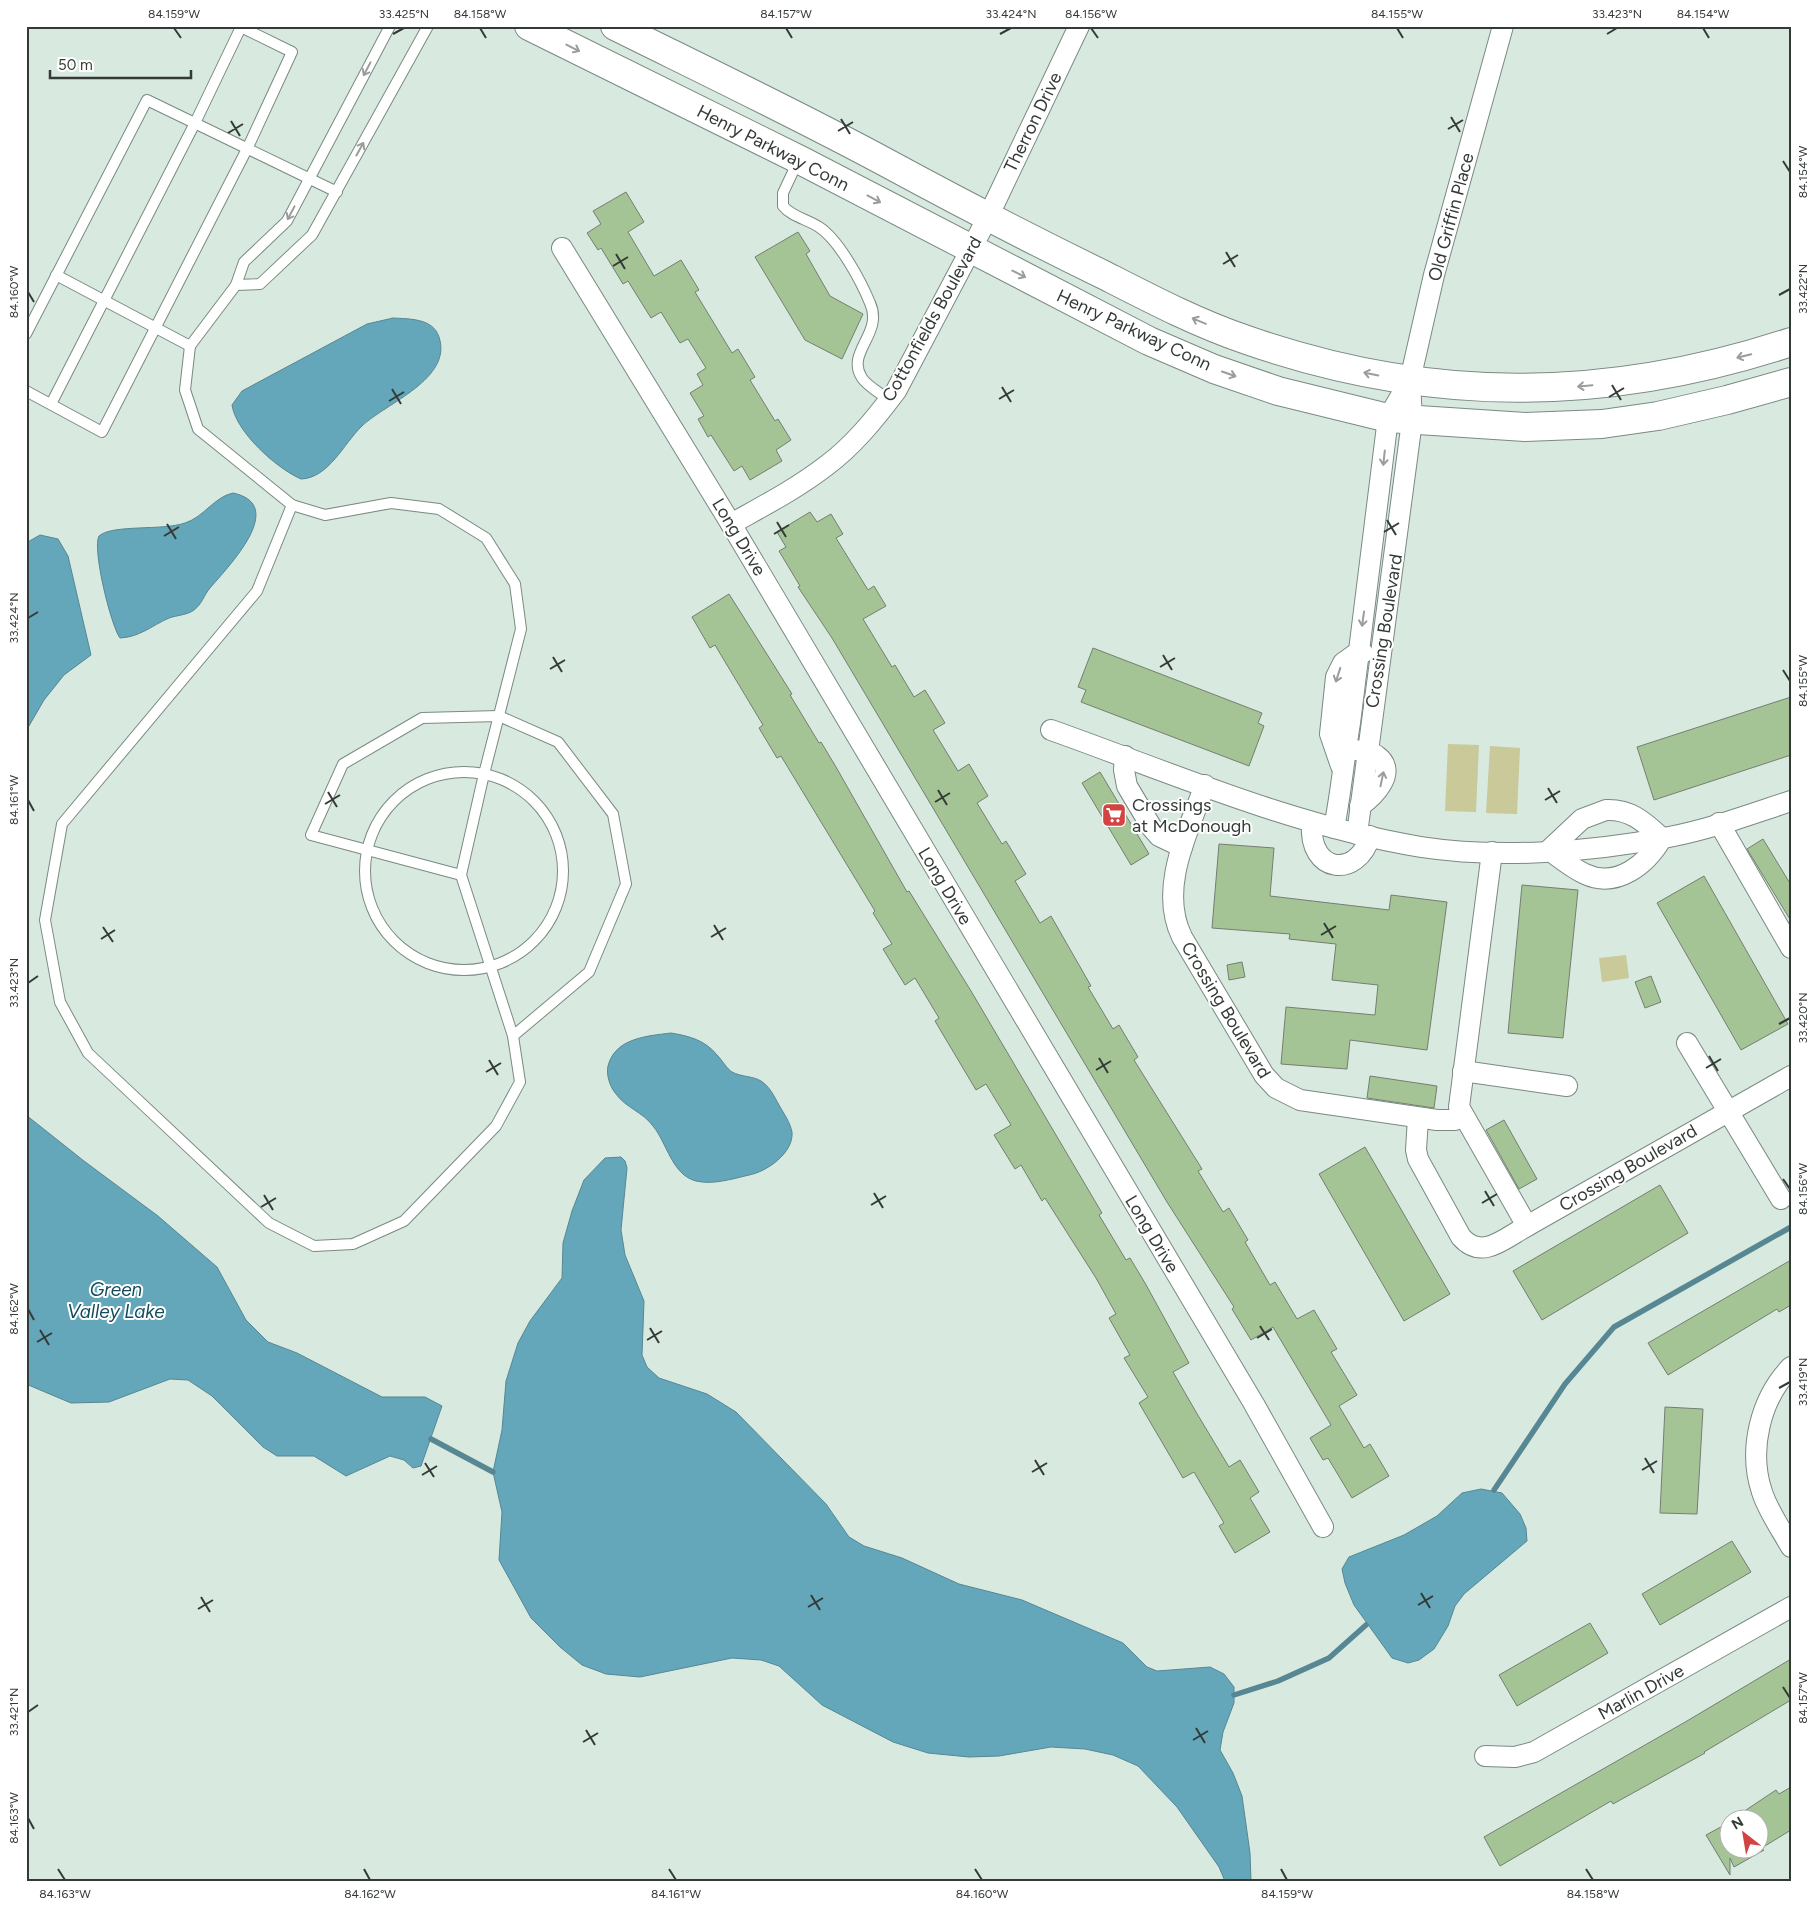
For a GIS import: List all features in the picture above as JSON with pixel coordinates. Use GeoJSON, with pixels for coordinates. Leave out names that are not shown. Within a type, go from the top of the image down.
{"type":"FeatureCollection","features":[{"type":"Feature","properties":{"kind":"street","name":"Henry Parkway Conn"},"geometry":{"type":"LineString","coordinates":[[529,26],[798,159],[970,250],[1149,341],[1214,369],[1278,391],[1400,420],[1524,427],[1602,424],[1667,414],[1791,382]]}},
{"type":"Feature","properties":{"kind":"street","name":"Henry Parkway Conn"},"geometry":{"type":"LineString","coordinates":[[615,26],[844,140],[988,218],[1174,310],[1242,339],[1308,360],[1373,375],[1410,380],[1502,389],[1553,388],[1625,382],[1712,364],[1791,342]]}},
{"type":"Feature","properties":{"kind":"street","name":"Therron Drive"},"geometry":{"type":"LineString","coordinates":[[988,218],[1079,26]]}},
{"type":"Feature","properties":{"kind":"street","name":"Old Griffin Place"},"geometry":{"type":"LineString","coordinates":[[1410,380],[1434,275],[1503,26]]}},
{"type":"Feature","properties":{"kind":"street","name":"Cottonfields Boulevard"},"geometry":{"type":"LineString","coordinates":[[731,524],[826,466],[851,445],[889,400],[988,218]]}},
{"type":"Feature","properties":{"kind":"street","name":"Long Drive"},"geometry":{"type":"LineString","coordinates":[[562,248],[731,524],[1254,1404],[1323,1526]]}},
{"type":"Feature","properties":{"kind":"street","name":"Crossing Boulevard"},"geometry":{"type":"LineString","coordinates":[[1334,828],[1342,788],[1344,759],[1330,734],[1342,706],[1338,671],[1357,652],[1372,552],[1410,380]]}},
{"type":"Feature","properties":{"kind":"street","name":"Crossing Boulevard"},"geometry":{"type":"LineString","coordinates":[[1367,752],[1395,556],[1400,420]]}},
{"type":"Feature","properties":{"kind":"street"},"geometry":{"type":"LineString","coordinates":[[1372,552],[1395,556]]}},
{"type":"Feature","properties":{"kind":"street"},"geometry":{"type":"LineString","coordinates":[[1357,652],[1380,655]]}},
{"type":"Feature","properties":{"kind":"street"},"geometry":{"type":"LineString","coordinates":[[1342,706],[1372,708]]}},
{"type":"Feature","properties":{"kind":"street"},"geometry":{"type":"LineString","coordinates":[[1051,730],[1312,823],[1420,846],[1492,852],[1584,848],[1662,838],[1719,824],[1791,800]]}},
{"type":"Feature","properties":{"kind":"street"},"geometry":{"type":"LineString","coordinates":[[1312,823],[1311,836],[1314,850],[1323,860],[1330,863],[1344,864],[1358,858],[1364,852],[1360,806],[1374,796],[1384,780],[1384,771],[1380,758],[1376,754],[1367,752],[1344,759]]}},
{"type":"Feature","properties":{"kind":"street"},"geometry":{"type":"LineString","coordinates":[[1125,756],[1124,770],[1127,786],[1152,828],[1159,836],[1182,847]]}},
{"type":"Feature","properties":{"kind":"street","name":"Crossing Boulevard"},"geometry":{"type":"LineString","coordinates":[[1205,785],[1182,847],[1173,890],[1174,919],[1182,937],[1271,1084],[1283,1093],[1300,1100],[1444,1121],[1463,1117]]}},
{"type":"Feature","properties":{"kind":"street"},"geometry":{"type":"LineString","coordinates":[[1549,850],[1582,819],[1606,810],[1622,810],[1631,814],[1662,838]]}},
{"type":"Feature","properties":{"kind":"street"},"geometry":{"type":"LineString","coordinates":[[1719,824],[1791,948]]}},
{"type":"Feature","properties":{"kind":"street"},"geometry":{"type":"LineString","coordinates":[[1549,850],[1586,875],[1610,877],[1641,865],[1654,852],[1662,838]]}},
{"type":"Feature","properties":{"kind":"street"},"geometry":{"type":"LineString","coordinates":[[1492,852],[1462,1072],[1459,1107],[1527,1226]]}},
{"type":"Feature","properties":{"kind":"street"},"geometry":{"type":"LineString","coordinates":[[1687,1043],[1781,1199]]}},
{"type":"Feature","properties":{"kind":"street"},"geometry":{"type":"LineString","coordinates":[[1462,1072],[1567,1086]]}},
{"type":"Feature","properties":{"kind":"street","name":"Crossing Boulevard"},"geometry":{"type":"LineString","coordinates":[[1418,1118],[1416,1150],[1418,1159],[1465,1242],[1480,1250],[1527,1226],[1791,1076]]}},
{"type":"Feature","properties":{"kind":"street"},"geometry":{"type":"LineString","coordinates":[[1791,1367],[1772,1390],[1764,1410],[1756,1450],[1756,1466],[1762,1494],[1791,1547]]}},
{"type":"Feature","properties":{"kind":"street","name":"Marlin Drive"},"geometry":{"type":"LineString","coordinates":[[1484,1756],[1516,1757],[1534,1752],[1791,1607]]}},
{"type":"Feature","properties":{"kind":"lane"},"geometry":{"type":"LineString","coordinates":[[292,506],[257,592],[62,824],[45,920],[60,1002],[88,1054],[269,1223],[314,1246],[353,1244],[404,1222],[496,1126],[520,1082],[513,1036],[461,875],[484,774],[521,629],[515,584],[486,538],[439,509],[391,503],[325,515],[292,506],[198,429],[185,390],[190,346],[236,285],[244,262],[288,221],[390,26]]}},
{"type":"Feature","properties":{"kind":"lane"},"geometry":{"type":"LineString","coordinates":[[236,285],[260,284],[312,235],[428,26]]}},
{"type":"Feature","properties":{"kind":"lane"},"geometry":{"type":"LineString","coordinates":[[26,391],[50,404],[102,432],[248,147],[292,52],[241,27],[195,123],[50,404]]}},
{"type":"Feature","properties":{"kind":"lane"},"geometry":{"type":"LineString","coordinates":[[26,334],[147,100],[248,147],[337,192]]}},
{"type":"Feature","properties":{"kind":"lane"},"geometry":{"type":"LineString","coordinates":[[798,159],[783,193],[783,206],[788,213],[819,227],[829,236],[845,258],[870,302],[875,315],[873,326],[859,352],[858,364],[862,378],[889,400]]}},
{"type":"Feature","properties":{"kind":"lane"},"geometry":{"type":"LineString","coordinates":[[56,276],[155,326],[190,346]]}},
{"type":"Feature","properties":{"kind":"lane"},"geometry":{"type":"LineString","coordinates":[[461,875],[311,835],[344,764],[422,718],[499,716],[558,742],[612,814],[626,884],[589,972],[513,1036]]}},
{"type":"Feature","properties":{"kind":"lane"},"geometry":{"type":"LineString","coordinates":[[468,772],[484,774],[501,779],[530,796],[552,823],[563,855],[563,887],[553,917],[534,942],[508,961],[477,970],[446,969],[416,958],[391,939],[373,912],[365,882],[367,850],[380,818],[403,793],[434,777],[468,772]]}},
{"type":"Feature","properties":{"kind":"green space"},"geometry":{"type":"Polygon","coordinates":[[[1448,744],[1479,745],[1476,812],[1445,811],[1448,744]]]}},
{"type":"Feature","properties":{"kind":"green space"},"geometry":{"type":"Polygon","coordinates":[[[1490,746],[1520,748],[1517,814],[1486,813],[1490,746]]]}},
{"type":"Feature","properties":{"kind":"green space"},"geometry":{"type":"Polygon","coordinates":[[[1626,955],[1629,978],[1602,982],[1599,958],[1626,955]]]}},
{"type":"Feature","properties":{"kind":"water"},"geometry":{"type":"Polygon","coordinates":[[[393,318],[420,321],[432,326],[436,331],[439,337],[441,352],[436,365],[427,378],[415,389],[362,426],[320,473],[301,479],[269,458],[249,437],[235,415],[232,405],[242,391],[367,324],[393,318]]]}},
{"type":"Feature","properties":{"kind":"water"},"geometry":{"type":"Polygon","coordinates":[[[233,493],[249,500],[255,510],[255,523],[249,538],[240,552],[199,605],[191,612],[169,618],[140,633],[120,638],[112,619],[100,571],[98,556],[99,536],[115,530],[164,527],[185,523],[198,516],[226,495],[233,493]]]}},
{"type":"Feature","properties":{"kind":"water"},"geometry":{"type":"Polygon","coordinates":[[[40,535],[58,539],[68,556],[91,655],[64,675],[44,700],[26,731],[26,543],[40,535]]]}},
{"type":"Feature","properties":{"kind":"water"},"geometry":{"type":"Polygon","coordinates":[[[671,1033],[702,1042],[732,1072],[758,1079],[769,1089],[787,1118],[792,1132],[789,1147],[771,1166],[756,1173],[716,1182],[702,1182],[688,1178],[671,1158],[658,1133],[649,1121],[620,1099],[610,1084],[608,1073],[608,1066],[617,1049],[642,1037],[671,1033]]]}},
{"type":"Feature","properties":{"kind":"water","name":"Green Valley Lake"},"geometry":{"type":"Polygon","coordinates":[[[26,1115],[158,1216],[217,1267],[246,1320],[268,1342],[297,1353],[382,1397],[425,1397],[442,1406],[421,1466],[413,1468],[404,1460],[390,1456],[346,1476],[314,1456],[277,1456],[263,1447],[212,1396],[188,1380],[170,1379],[109,1402],[71,1403],[26,1384],[26,1115]]]}},
{"type":"Feature","properties":{"kind":"water"},"geometry":{"type":"Polygon","coordinates":[[[621,1157],[625,1161],[627,1168],[621,1230],[625,1255],[644,1301],[642,1355],[647,1367],[659,1378],[707,1394],[736,1412],[826,1504],[849,1537],[864,1546],[902,1558],[959,1584],[1022,1600],[1123,1643],[1147,1667],[1157,1671],[1210,1667],[1224,1674],[1234,1687],[1234,1703],[1223,1732],[1220,1750],[1233,1773],[1242,1796],[1250,1853],[1251,1881],[1225,1881],[1219,1867],[1177,1807],[1138,1766],[1113,1755],[1085,1749],[1051,1747],[999,1756],[969,1757],[928,1753],[893,1742],[822,1705],[779,1666],[761,1660],[732,1658],[640,1677],[606,1674],[582,1665],[560,1647],[531,1618],[499,1560],[502,1512],[493,1472],[502,1430],[506,1381],[518,1343],[530,1321],[562,1278],[563,1243],[572,1211],[584,1180],[605,1158],[621,1157]]]}},
{"type":"Feature","properties":{"kind":"water"},"geometry":{"type":"Polygon","coordinates":[[[1481,1489],[1502,1493],[1520,1514],[1526,1528],[1527,1541],[1464,1594],[1455,1606],[1448,1626],[1434,1649],[1419,1660],[1408,1663],[1392,1658],[1354,1605],[1345,1583],[1342,1569],[1349,1557],[1404,1535],[1437,1516],[1462,1493],[1481,1489]]]}},
{"type":"Feature","properties":{"kind":"building"},"geometry":{"type":"Polygon","coordinates":[[[626,192],[644,222],[628,232],[654,276],[681,260],[699,290],[695,292],[732,353],[738,349],[755,377],[750,380],[775,421],[778,419],[791,440],[776,450],[782,461],[750,480],[742,466],[734,471],[711,435],[708,437],[698,419],[704,416],[690,393],[703,385],[697,374],[706,368],[688,339],[680,343],[661,312],[651,318],[628,281],[623,284],[601,248],[598,250],[587,233],[601,224],[593,211],[626,192]]]}},
{"type":"Feature","properties":{"kind":"building"},"geometry":{"type":"Polygon","coordinates":[[[798,232],[810,251],[806,254],[830,296],[863,314],[842,359],[805,340],[755,257],[798,232]]]}},
{"type":"Feature","properties":{"kind":"building"},"geometry":{"type":"Polygon","coordinates":[[[810,512],[817,522],[831,514],[843,534],[836,538],[868,590],[874,586],[886,606],[863,619],[892,667],[895,665],[914,697],[925,690],[945,723],[933,730],[958,771],[969,764],[988,796],[977,803],[1002,844],[1006,841],[1026,874],[1015,881],[1040,923],[1051,916],[1091,986],[1088,987],[1113,1029],[1119,1025],[1138,1057],[1134,1060],[1202,1169],[1198,1171],[1223,1212],[1229,1208],[1248,1240],[1245,1242],[1270,1285],[1275,1282],[1297,1319],[1314,1310],[1337,1349],[1331,1352],[1357,1395],[1339,1406],[1364,1448],[1370,1444],[1389,1476],[1352,1498],[1328,1458],[1323,1460],[1310,1438],[1331,1425],[1273,1327],[1251,1340],[1232,1309],[1234,1307],[1167,1202],[832,638],[798,587],[800,586],[779,551],[786,547],[777,532],[810,512]]]}},
{"type":"Feature","properties":{"kind":"building"},"geometry":{"type":"Polygon","coordinates":[[[729,594],[792,694],[790,695],[819,743],[821,742],[836,767],[907,892],[909,891],[971,991],[1102,1213],[1099,1215],[1126,1260],[1130,1258],[1145,1283],[1189,1363],[1173,1372],[1196,1412],[1229,1467],[1240,1460],[1259,1492],[1250,1498],[1270,1532],[1235,1553],[1219,1526],[1224,1523],[1194,1472],[1183,1478],[1139,1403],[1148,1397],[1124,1358],[1130,1355],[1109,1318],[1116,1314],[1096,1278],[1045,1198],[1042,1201],[1021,1165],[1015,1169],[994,1135],[1011,1125],[986,1084],[976,1090],[935,1021],[939,1018],[915,978],[905,985],[883,949],[892,944],[873,913],[875,911],[781,756],[777,758],[759,728],[763,725],[715,645],[710,648],[692,617],[729,594]]]}},
{"type":"Feature","properties":{"kind":"building"},"geometry":{"type":"Polygon","coordinates":[[[1093,648],[1262,713],[1258,723],[1264,726],[1249,766],[1081,702],[1086,690],[1078,687],[1093,648]]]}},
{"type":"Feature","properties":{"kind":"building"},"geometry":{"type":"Polygon","coordinates":[[[1791,697],[1791,755],[1654,800],[1637,747],[1791,697]]]}},
{"type":"Feature","properties":{"kind":"building"},"geometry":{"type":"Polygon","coordinates":[[[1100,772],[1149,854],[1131,865],[1082,783],[1100,772]]]}},
{"type":"Feature","properties":{"kind":"building"},"geometry":{"type":"Polygon","coordinates":[[[1763,839],[1791,885],[1791,921],[1747,849],[1763,839]]]}},
{"type":"Feature","properties":{"kind":"building"},"geometry":{"type":"Polygon","coordinates":[[[1219,844],[1274,848],[1270,896],[1389,910],[1391,895],[1447,902],[1427,1050],[1350,1040],[1347,1069],[1281,1064],[1286,1007],[1375,1015],[1378,985],[1332,980],[1336,944],[1289,939],[1290,934],[1212,928],[1219,844]]]}},
{"type":"Feature","properties":{"kind":"building"},"geometry":{"type":"Polygon","coordinates":[[[1704,876],[1788,1024],[1741,1050],[1657,903],[1704,876]]]}},
{"type":"Feature","properties":{"kind":"building"},"geometry":{"type":"Polygon","coordinates":[[[1522,885],[1578,890],[1563,1038],[1508,1033],[1522,885]]]}},
{"type":"Feature","properties":{"kind":"building"},"geometry":{"type":"Polygon","coordinates":[[[1242,962],[1245,977],[1229,980],[1227,965],[1242,962]]]}},
{"type":"Feature","properties":{"kind":"building"},"geometry":{"type":"Polygon","coordinates":[[[1651,976],[1661,1002],[1645,1008],[1635,982],[1651,976]]]}},
{"type":"Feature","properties":{"kind":"building"},"geometry":{"type":"Polygon","coordinates":[[[1370,1076],[1437,1086],[1434,1108],[1367,1098],[1370,1076]]]}},
{"type":"Feature","properties":{"kind":"building"},"geometry":{"type":"Polygon","coordinates":[[[1504,1120],[1537,1179],[1519,1189],[1486,1130],[1504,1120]]]}},
{"type":"Feature","properties":{"kind":"building"},"geometry":{"type":"Polygon","coordinates":[[[1365,1147],[1450,1294],[1404,1321],[1319,1174],[1365,1147]]]}},
{"type":"Feature","properties":{"kind":"building"},"geometry":{"type":"Polygon","coordinates":[[[1660,1185],[1688,1233],[1542,1320],[1513,1271],[1660,1185]]]}},
{"type":"Feature","properties":{"kind":"building"},"geometry":{"type":"Polygon","coordinates":[[[1791,1260],[1791,1305],[1779,1312],[1777,1309],[1668,1375],[1648,1343],[1791,1260]]]}},
{"type":"Feature","properties":{"kind":"building"},"geometry":{"type":"Polygon","coordinates":[[[1665,1407],[1703,1409],[1697,1514],[1660,1513],[1665,1407]]]}},
{"type":"Feature","properties":{"kind":"building"},"geometry":{"type":"Polygon","coordinates":[[[1732,1541],[1751,1572],[1660,1625],[1642,1594],[1732,1541]]]}},
{"type":"Feature","properties":{"kind":"building"},"geometry":{"type":"Polygon","coordinates":[[[1590,1623],[1608,1653],[1517,1706],[1499,1675],[1590,1623]]]}},
{"type":"Feature","properties":{"kind":"building"},"geometry":{"type":"Polygon","coordinates":[[[1791,1659],[1791,1700],[1705,1753],[1613,1804],[1611,1801],[1500,1866],[1484,1837],[1791,1659]]]}},
{"type":"Feature","properties":{"kind":"building"},"geometry":{"type":"Polygon","coordinates":[[[1791,1787],[1791,1830],[1770,1843],[1770,1810],[1746,1810],[1776,1790],[1779,1794],[1791,1787]]]}},
{"type":"Feature","properties":{"kind":"building"},"geometry":{"type":"Polygon","coordinates":[[[1720,1827],[1720,1858],[1706,1835],[1720,1827]]]}},
{"type":"Feature","properties":{"kind":"building"},"geometry":{"type":"Polygon","coordinates":[[[1721,1860],[1730,1860],[1730,1875],[1721,1860]]]}},
{"type":"Feature","properties":{"kind":"building"},"geometry":{"type":"Polygon","coordinates":[[[1731,1860],[1746,1860],[1734,1867],[1731,1860]]]}},
{"type":"Feature","properties":{"kind":"waterway"},"geometry":{"type":"LineString","coordinates":[[1494,1490],[1565,1384],[1614,1327],[1791,1227]]}},
{"type":"Feature","properties":{"kind":"waterway"},"geometry":{"type":"LineString","coordinates":[[431,1439],[493,1472]]}},
{"type":"Feature","properties":{"kind":"waterway"},"geometry":{"type":"LineString","coordinates":[[1234,1695],[1278,1681],[1329,1658],[1366,1625]]}},
{"type":"Feature","properties":{"kind":"place","name":"Crossings at McDonough"},"geometry":{"type":"Point","coordinates":[1114,815]}}]}
